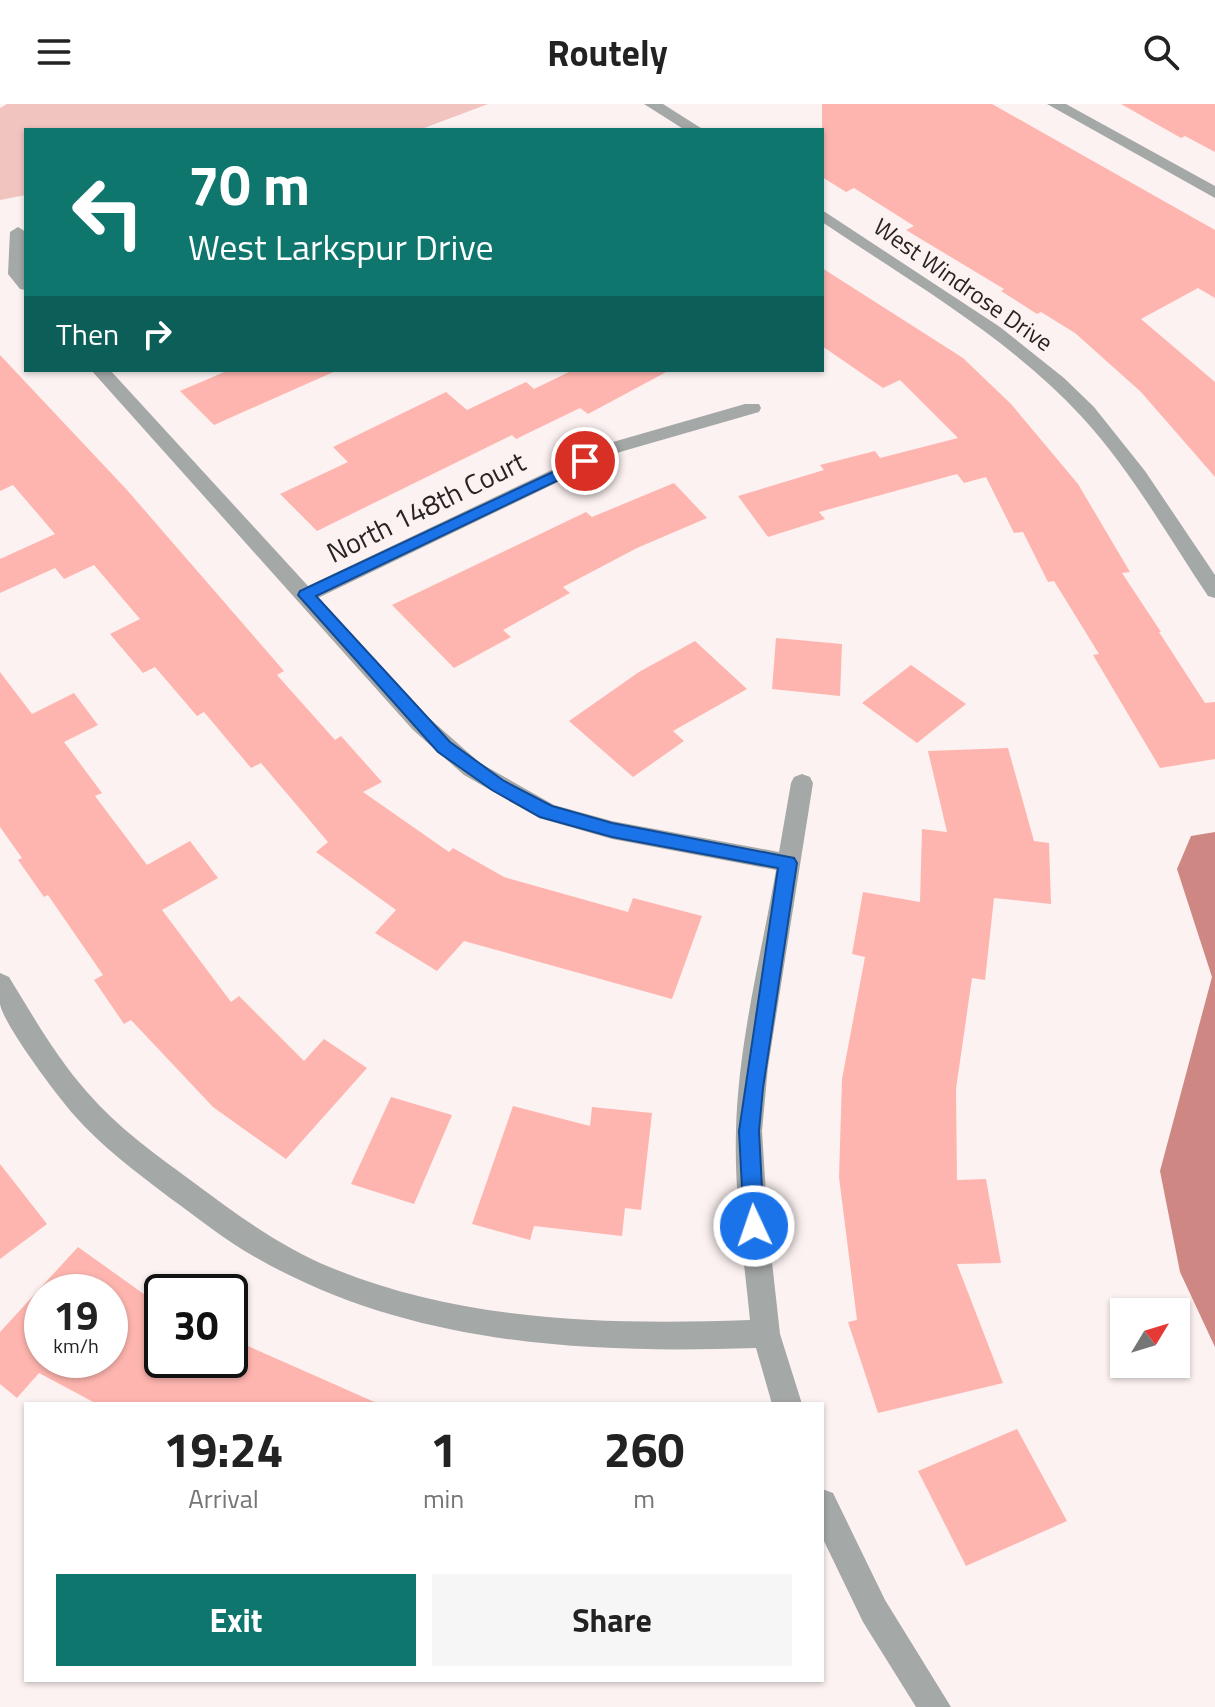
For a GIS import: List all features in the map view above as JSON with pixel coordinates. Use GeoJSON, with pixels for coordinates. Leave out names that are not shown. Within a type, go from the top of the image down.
{"type":"FeatureCollection","features":[{"type":"Feature","properties":{"kind":"street"},"geometry":{"type":"LineString","coordinates":[[652,104],[693,128]]}},
{"type":"Feature","properties":{"kind":"street"},"geometry":{"type":"LineString","coordinates":[[1055,104],[1215,193]]}},
{"type":"Feature","properties":{"kind":"street","name":"West Windrose Drive"},"geometry":{"type":"LineString","coordinates":[[824,216],[1000,336],[1086,411],[1118,449],[1215,591]]}},
{"type":"Feature","properties":{"kind":"street"},"geometry":{"type":"LineString","coordinates":[[18,232],[16,274],[24,283]]}},
{"type":"Feature","properties":{"kind":"street"},"geometry":{"type":"LineString","coordinates":[[104,375],[444,747],[498,786],[547,812],[612,830],[788,863]]}},
{"type":"Feature","properties":{"kind":"street","name":"North 148th Court"},"geometry":{"type":"LineString","coordinates":[[306,595],[613,448],[752,408]]}},
{"type":"Feature","properties":{"kind":"street"},"geometry":{"type":"LineString","coordinates":[[786,1402],[766,1334],[754,1226],[749,1131],[755,1067],[802,783]]}},
{"type":"Feature","properties":{"kind":"street"},"geometry":{"type":"LineString","coordinates":[[0,984],[49,1062],[90,1114],[163,1177],[267,1250],[340,1284],[401,1305],[555,1331],[663,1338],[766,1334]]}},
{"type":"Feature","properties":{"kind":"street"},"geometry":{"type":"LineString","coordinates":[[824,1509],[874,1611],[935,1707]]}},
{"type":"Feature","properties":{"kind":"shaded area"},"geometry":{"type":"Polygon","coordinates":[[[7,104],[488,104],[424,128],[24,128],[24,195],[0,200],[0,108],[7,104]]]}},
{"type":"Feature","properties":{"kind":"shaded area"},"geometry":{"type":"Polygon","coordinates":[[[1215,832],[1215,1347],[1180,1272],[1160,1171],[1212,977],[1177,869],[1191,836],[1215,832]]]}},
{"type":"Feature","properties":{"kind":"building"},"geometry":{"type":"Polygon","coordinates":[[[822,104],[992,104],[1215,230],[1215,298],[1198,288],[1141,319],[1215,382],[1215,477],[1141,392],[1075,333],[1041,312],[1037,314],[1001,291],[1004,289],[906,230],[914,226],[854,188],[846,192],[824,178],[822,104]]]}},
{"type":"Feature","properties":{"kind":"building"},"geometry":{"type":"Polygon","coordinates":[[[1121,104],[1215,104],[1215,152],[1185,136],[1181,138],[1121,104]]]}},
{"type":"Feature","properties":{"kind":"building"},"geometry":{"type":"Polygon","coordinates":[[[824,269],[963,358],[1011,404],[1078,484],[1130,572],[1122,573],[1159,632],[1205,703],[1215,702],[1215,759],[1160,768],[1093,655],[1099,654],[1054,581],[1048,582],[1023,532],[1014,533],[986,477],[964,483],[957,474],[819,512],[825,519],[768,537],[738,496],[824,470],[820,465],[875,451],[880,458],[958,438],[900,380],[883,388],[824,347],[824,269]]]}},
{"type":"Feature","properties":{"kind":"building"},"geometry":{"type":"Polygon","coordinates":[[[0,355],[127,490],[284,671],[277,675],[335,740],[341,736],[382,782],[363,792],[449,852],[453,848],[504,877],[628,912],[633,898],[702,916],[672,999],[464,941],[437,971],[375,933],[396,910],[316,852],[328,842],[261,763],[251,768],[204,712],[197,716],[155,667],[143,673],[110,634],[140,619],[94,565],[64,579],[55,568],[0,593],[0,559],[55,534],[13,485],[0,491],[0,355]]]}},
{"type":"Feature","properties":{"kind":"building"},"geometry":{"type":"Polygon","coordinates":[[[224,372],[333,372],[214,425],[180,391],[224,372]]]}},
{"type":"Feature","properties":{"kind":"building"},"geometry":{"type":"Polygon","coordinates":[[[569,372],[666,372],[588,414],[580,408],[516,439],[512,435],[317,531],[280,494],[348,462],[333,447],[446,392],[467,410],[526,382],[534,389],[569,372]]]}},
{"type":"Feature","properties":{"kind":"building"},"geometry":{"type":"Polygon","coordinates":[[[674,483],[707,518],[637,548],[563,587],[570,593],[503,630],[511,637],[454,668],[392,605],[586,512],[592,517],[674,483]]]}},
{"type":"Feature","properties":{"kind":"building"},"geometry":{"type":"Polygon","coordinates":[[[776,638],[842,644],[840,696],[772,689],[776,638]]]}},
{"type":"Feature","properties":{"kind":"building"},"geometry":{"type":"Polygon","coordinates":[[[695,641],[747,689],[673,731],[684,741],[633,777],[569,721],[639,672],[695,641]]]}},
{"type":"Feature","properties":{"kind":"building"},"geometry":{"type":"Polygon","coordinates":[[[911,665],[966,704],[917,743],[862,703],[911,665]]]}},
{"type":"Feature","properties":{"kind":"building"},"geometry":{"type":"Polygon","coordinates":[[[0,672],[32,714],[74,693],[98,725],[64,742],[102,793],[95,796],[147,865],[190,841],[218,878],[162,910],[231,1002],[239,996],[304,1061],[324,1039],[367,1068],[286,1159],[213,1107],[131,1020],[124,1024],[94,980],[103,975],[48,895],[44,897],[18,860],[22,858],[0,827],[0,672]]]}},
{"type":"Feature","properties":{"kind":"building"},"geometry":{"type":"Polygon","coordinates":[[[1008,748],[1034,841],[1049,843],[1051,904],[994,898],[985,980],[972,978],[956,1089],[957,1180],[986,1179],[1001,1263],[957,1264],[1003,1383],[878,1413],[848,1322],[857,1320],[839,1177],[842,1079],[865,957],[852,954],[863,892],[920,902],[922,829],[947,832],[928,751],[1008,748]]]}},
{"type":"Feature","properties":{"kind":"building"},"geometry":{"type":"Polygon","coordinates":[[[391,1097],[452,1115],[414,1204],[351,1184],[391,1097]]]}},
{"type":"Feature","properties":{"kind":"building"},"geometry":{"type":"Polygon","coordinates":[[[513,1106],[590,1126],[592,1107],[652,1113],[641,1210],[625,1208],[622,1236],[534,1226],[530,1240],[472,1224],[513,1106]]]}},
{"type":"Feature","properties":{"kind":"building"},"geometry":{"type":"Polygon","coordinates":[[[0,1164],[47,1224],[0,1259],[0,1164]]]}},
{"type":"Feature","properties":{"kind":"building"},"geometry":{"type":"Polygon","coordinates":[[[78,1247],[116,1274],[53,1274],[78,1247]]]}},
{"type":"Feature","properties":{"kind":"building"},"geometry":{"type":"Polygon","coordinates":[[[128,1283],[144,1294],[144,1378],[248,1378],[248,1346],[374,1402],[93,1402],[48,1378],[128,1378],[128,1283]]]}},
{"type":"Feature","properties":{"kind":"building"},"geometry":{"type":"Polygon","coordinates":[[[24,1306],[24,1378],[35,1378],[17,1398],[0,1384],[0,1332],[24,1306]]]}},
{"type":"Feature","properties":{"kind":"building"},"geometry":{"type":"Polygon","coordinates":[[[1017,1429],[1067,1521],[966,1566],[918,1471],[1017,1429]]]}},
{"type":"Feature","properties":{"kind":"route"},"geometry":{"type":"LineString","coordinates":[[585,461],[306,595],[444,747],[498,786],[547,812],[612,830],[788,863],[753,1088],[749,1131],[754,1226]]}}]}
